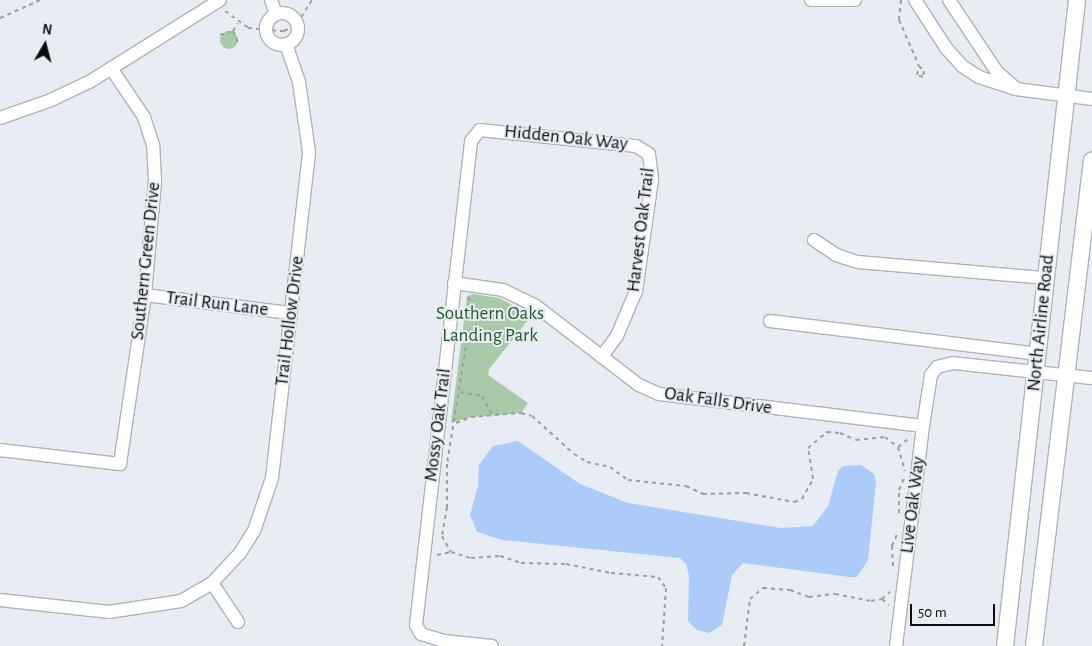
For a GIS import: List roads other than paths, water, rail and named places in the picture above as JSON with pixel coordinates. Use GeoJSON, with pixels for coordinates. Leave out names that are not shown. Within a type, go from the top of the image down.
{"type":"FeatureCollection","features":[{"type":"Feature","properties":{"kind":"main road","name":"North Airline Road"},"geometry":{"type":"LineString","coordinates":[[1005,646],[1077,0]]}},
{"type":"Feature","properties":{"kind":"main road","name":"North Airline Road"},"geometry":{"type":"LineString","coordinates":[[1034,646],[1092,160]]}},
{"type":"Feature","properties":{"kind":"street"},"geometry":{"type":"LineString","coordinates":[[0,118],[51,100],[111,68],[220,0]]}},
{"type":"Feature","properties":{"kind":"street"},"geometry":{"type":"LineString","coordinates":[[271,0],[276,14]]}},
{"type":"Feature","properties":{"kind":"street"},"geometry":{"type":"LineString","coordinates":[[811,0],[855,0]]}},
{"type":"Feature","properties":{"kind":"street"},"geometry":{"type":"LineString","coordinates":[[915,0],[934,32],[962,66],[996,85],[1092,99]]}},
{"type":"Feature","properties":{"kind":"street"},"geometry":{"type":"LineString","coordinates":[[950,0],[998,72],[1016,89]]}},
{"type":"Feature","properties":{"kind":"street"},"geometry":{"type":"LineString","coordinates":[[286,13],[297,24],[297,34],[286,44],[276,44],[268,37],[268,21],[276,14],[286,13]]}},
{"type":"Feature","properties":{"kind":"street","name":"Trail Hollow Drive"},"geometry":{"type":"LineString","coordinates":[[212,584],[240,552],[263,509],[272,478],[309,152],[299,82],[286,44]]}},
{"type":"Feature","properties":{"kind":"street","name":"Southern Green Drive"},"geometry":{"type":"LineString","coordinates":[[0,450],[120,464],[145,295],[155,180],[153,145],[144,116],[111,68]]}},
{"type":"Feature","properties":{"kind":"street","name":"Hidden Oak Way"},"geometry":{"type":"LineString","coordinates":[[480,130],[636,146],[649,154]]}},
{"type":"Feature","properties":{"kind":"street","name":"Mossy Oak Trail"},"geometry":{"type":"LineString","coordinates":[[480,130],[470,141],[457,284],[423,554],[416,625],[421,634],[444,641],[492,646]]}},
{"type":"Feature","properties":{"kind":"street","name":"Harvest Oak Trail"},"geometry":{"type":"LineString","coordinates":[[601,357],[617,336],[636,291],[652,180],[649,154]]}},
{"type":"Feature","properties":{"kind":"street"},"geometry":{"type":"LineString","coordinates":[[814,240],[836,254],[858,262],[1046,278]]}},
{"type":"Feature","properties":{"kind":"street","name":"Oak Falls Drive"},"geometry":{"type":"LineString","coordinates":[[457,284],[503,290],[536,306],[639,385],[659,394],[923,426]]}},
{"type":"Feature","properties":{"kind":"street","name":"Trail Run Lane"},"geometry":{"type":"LineString","coordinates":[[145,295],[290,313]]}},
{"type":"Feature","properties":{"kind":"street"},"geometry":{"type":"LineString","coordinates":[[770,321],[1038,354]]}},
{"type":"Feature","properties":{"kind":"street","name":"Live Oak Way"},"geometry":{"type":"LineString","coordinates":[[896,646],[923,426],[931,376],[937,367],[953,363],[1036,373]]}},
{"type":"Feature","properties":{"kind":"street"},"geometry":{"type":"LineString","coordinates":[[1036,373],[1092,378]]}},
{"type":"Feature","properties":{"kind":"street"},"geometry":{"type":"LineString","coordinates":[[0,600],[109,612],[181,601],[212,584],[238,622]]}},
{"type":"Feature","properties":{"kind":"water"},"geometry":{"type":"Polygon","coordinates":[[[518,441],[580,484],[628,503],[781,528],[813,526],[828,506],[838,471],[843,466],[861,465],[874,474],[876,482],[868,560],[857,577],[743,563],[732,575],[722,625],[709,633],[697,630],[688,621],[689,576],[686,564],[680,558],[502,540],[477,532],[470,515],[478,486],[479,465],[493,446],[518,441]]]}},
{"type":"Feature","properties":{"kind":"park label","name":"Southern Oaks Landing Park"},"geometry":{"type":"Point","coordinates":[490,325]}}]}
